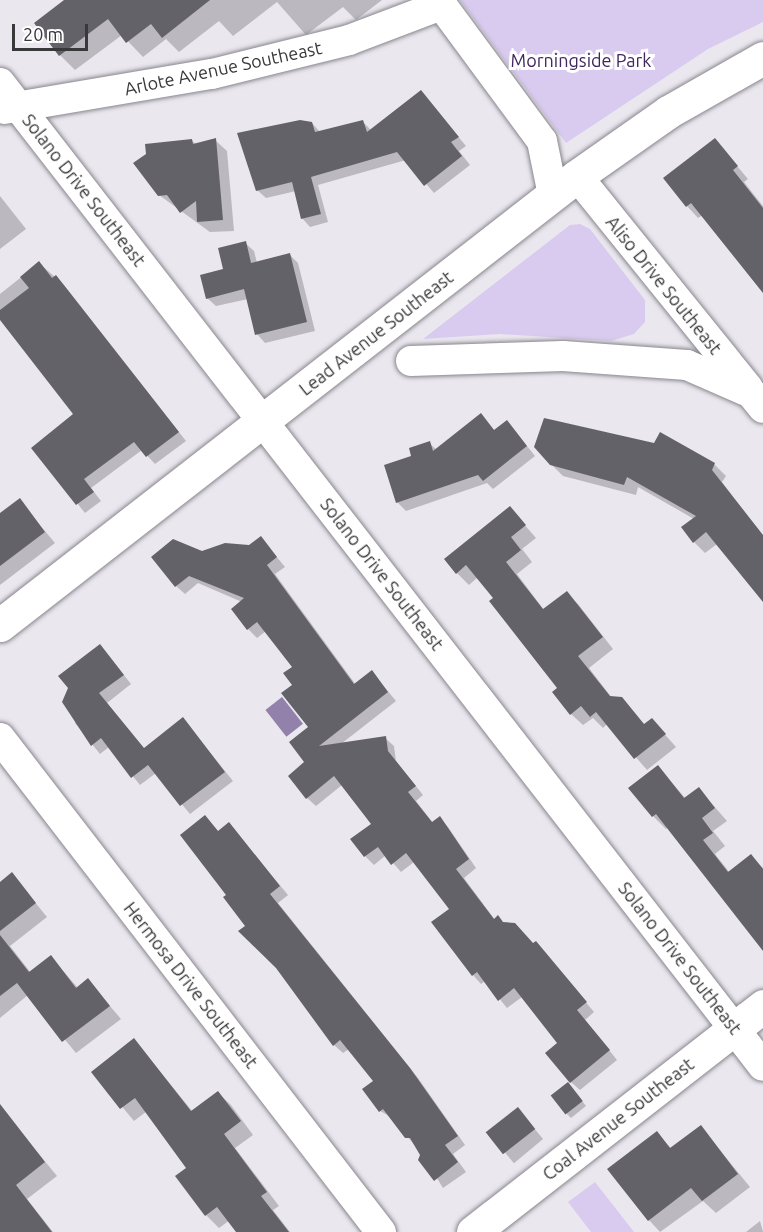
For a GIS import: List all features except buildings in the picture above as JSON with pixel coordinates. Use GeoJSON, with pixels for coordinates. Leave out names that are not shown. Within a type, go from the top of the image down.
{"type":"FeatureCollection","features":[{"type":"Feature","properties":{"kind":"main road","name":"Lead Avenue Southeast"},"geometry":{"type":"LineString","coordinates":[[0,625],[565,185],[668,111],[763,58]]}},
{"type":"Feature","properties":{"kind":"main road","name":"Coal Avenue Southeast"},"geometry":{"type":"LineString","coordinates":[[473,1232],[763,1006]]}},
{"type":"Feature","properties":{"kind":"street","name":"Arlote Avenue Southeast"},"geometry":{"type":"LineString","coordinates":[[9,108],[212,74],[349,40],[439,3]]}},
{"type":"Feature","properties":{"kind":"street","name":"Aliso Drive Southeast"},"geometry":{"type":"LineString","coordinates":[[439,3],[542,141],[546,158],[565,185],[757,401]]}},
{"type":"Feature","properties":{"kind":"street","name":"Solano Drive Southeast"},"geometry":{"type":"LineString","coordinates":[[0,83],[9,108],[264,420],[763,1066]]}},
{"type":"Feature","properties":{"kind":"street","name":"Aliso Drive Southeast"},"geometry":{"type":"LineString","coordinates":[[411,361],[504,355],[687,365],[757,401]]}},
{"type":"Feature","properties":{"kind":"street","name":"Hermosa Drive Southeast"},"geometry":{"type":"LineString","coordinates":[[0,738],[381,1232]]}},
{"type":"Feature","properties":{"kind":"green space","name":"Morningside Park"},"geometry":{"type":"Polygon","coordinates":[[[460,0],[763,0],[763,22],[708,49],[566,143],[460,0]]]}},
{"type":"Feature","properties":{"kind":"green space"},"geometry":{"type":"Polygon","coordinates":[[[580,224],[590,229],[645,300],[645,322],[634,334],[611,341],[500,334],[423,339],[570,225],[580,224]]]}},
{"type":"Feature","properties":{"kind":"green space"},"geometry":{"type":"Polygon","coordinates":[[[595,1182],[634,1232],[591,1232],[568,1202],[595,1182]]]}},
{"type":"Feature","properties":{"kind":"shaded area"},"geometry":{"type":"Polygon","coordinates":[[[282,697],[303,724],[286,737],[265,710],[282,697]]]}}]}
